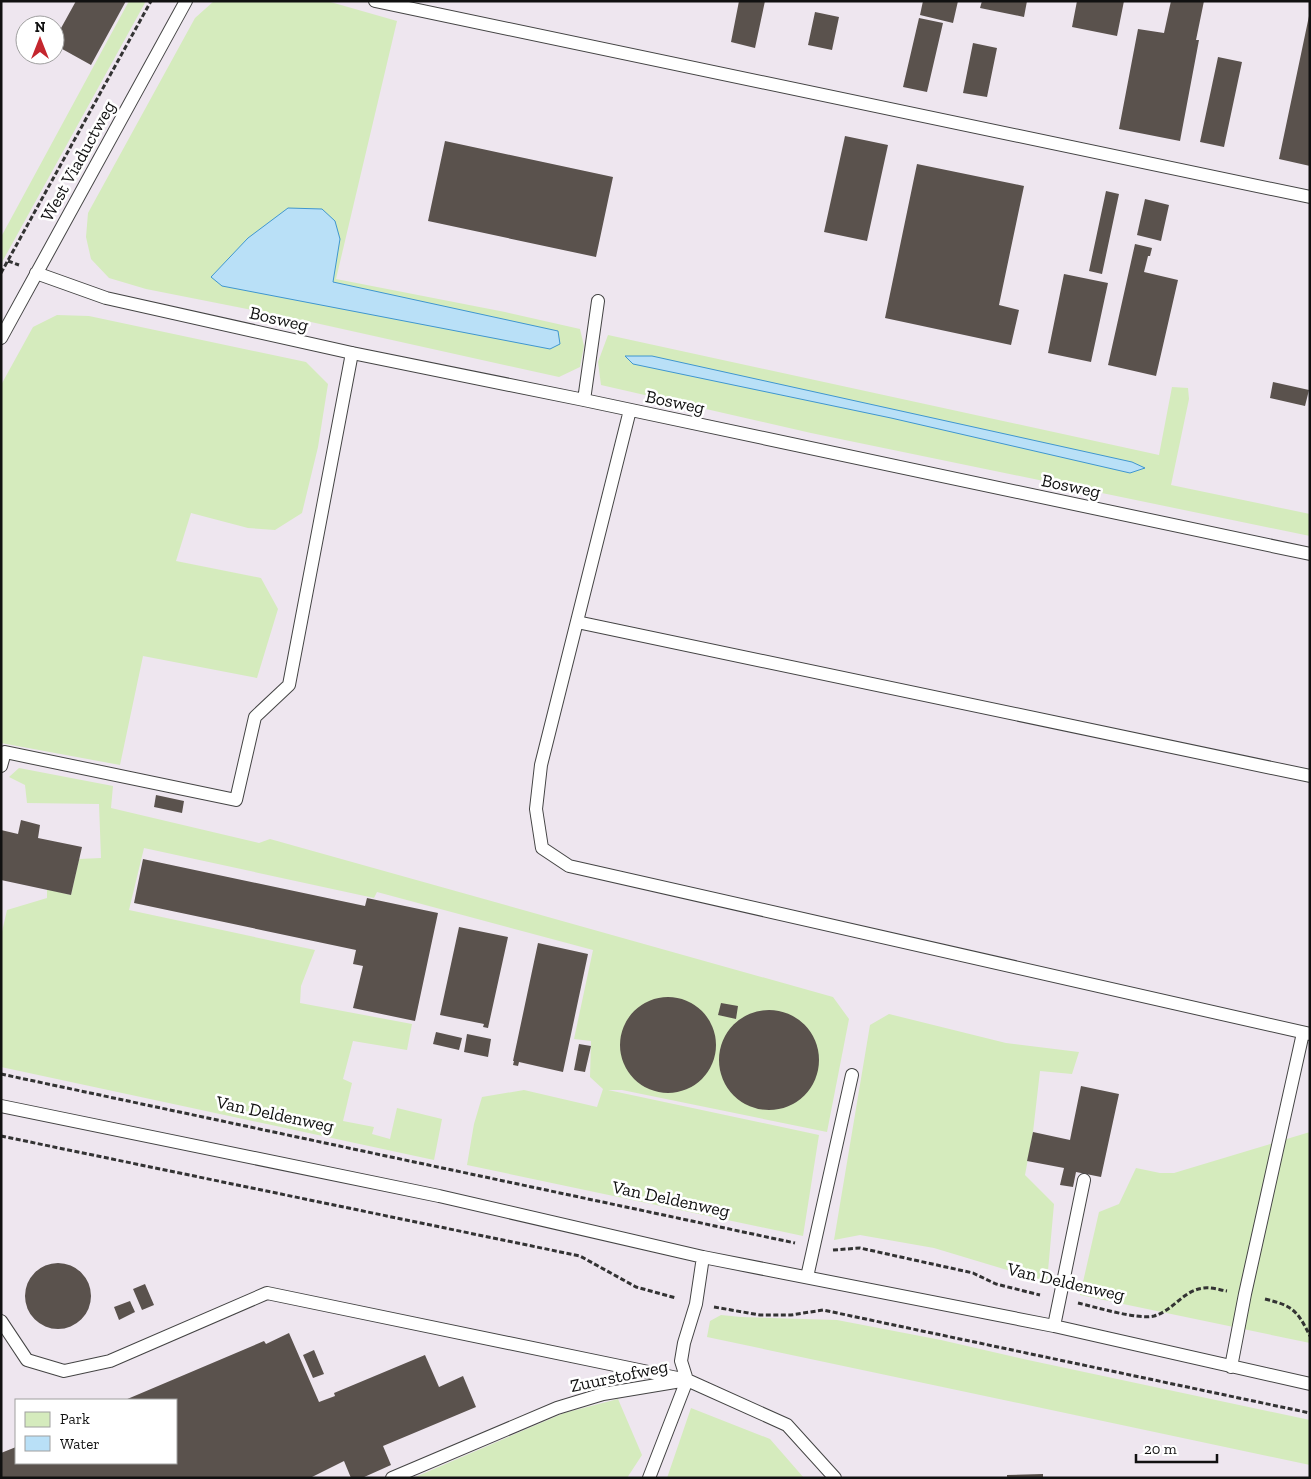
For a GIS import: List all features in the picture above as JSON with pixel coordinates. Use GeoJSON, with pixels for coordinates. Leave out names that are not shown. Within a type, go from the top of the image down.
{"type":"FeatureCollection","features":[{"type":"Feature","properties":{"kind":"lane","name":"West Viaductweg"},"geometry":{"type":"LineString","coordinates":[[1,338],[186,1]]}},
{"type":"Feature","properties":{"kind":"lane"},"geometry":{"type":"LineString","coordinates":[[375,1],[1310,198]]}},
{"type":"Feature","properties":{"kind":"lane","name":"Bosweg"},"geometry":{"type":"LineString","coordinates":[[36,273],[106,298],[352,353],[584,400],[1310,554]]}},
{"type":"Feature","properties":{"kind":"lane"},"geometry":{"type":"LineString","coordinates":[[584,400],[598,301]]}},
{"type":"Feature","properties":{"kind":"lane"},"geometry":{"type":"LineString","coordinates":[[1,766],[5,752],[236,800],[255,717],[289,685],[352,353]]}},
{"type":"Feature","properties":{"kind":"lane"},"geometry":{"type":"LineString","coordinates":[[630,410],[541,765],[536,809],[542,848],[568,866],[1306,1034],[1245,1294],[1231,1367]]}},
{"type":"Feature","properties":{"kind":"lane"},"geometry":{"type":"LineString","coordinates":[[577,622],[1310,776]]}},
{"type":"Feature","properties":{"kind":"lane"},"geometry":{"type":"LineString","coordinates":[[807,1277],[852,1075]]}},
{"type":"Feature","properties":{"kind":"lane"},"geometry":{"type":"LineString","coordinates":[[1,1106],[440,1196],[703,1256],[1054,1326],[1310,1384]]}},
{"type":"Feature","properties":{"kind":"lane"},"geometry":{"type":"LineString","coordinates":[[1054,1326],[1084,1180]]}},
{"type":"Feature","properties":{"kind":"lane"},"geometry":{"type":"LineString","coordinates":[[649,1478],[687,1380],[681,1361],[684,1343],[696,1304],[703,1256]]}},
{"type":"Feature","properties":{"kind":"lane"},"geometry":{"type":"LineString","coordinates":[[1,1321],[27,1360],[64,1371],[110,1361],[268,1293],[687,1380]]}},
{"type":"Feature","properties":{"kind":"lane","name":"Zuurstofweg"},"geometry":{"type":"LineString","coordinates":[[392,1478],[557,1408],[604,1394],[687,1380],[787,1425],[835,1478]]}},
{"type":"Feature","properties":{"kind":"path","name":"West Viaductweg"},"geometry":{"type":"LineString","coordinates":[[1,274],[151,1]]}},
{"type":"Feature","properties":{"kind":"path","name":"Van Deldenweg"},"geometry":{"type":"LineString","coordinates":[[1,1074],[814,1247],[833,1250],[860,1248],[973,1273],[996,1284],[1060,1300],[1141,1316],[1154,1316],[1166,1310],[1183,1296],[1204,1288],[1245,1294],[1283,1303],[1294,1309],[1310,1336]]}},
{"type":"Feature","properties":{"kind":"path"},"geometry":{"type":"LineString","coordinates":[[1,1136],[580,1256],[636,1287],[696,1304],[760,1316],[791,1316],[823,1310],[1310,1413]]}},
{"type":"Feature","properties":{"kind":"shaded area"},"geometry":{"type":"Polygon","coordinates":[[[1,1],[1310,1],[1310,1478],[1,1478],[1,1]]]}},
{"type":"Feature","properties":{"kind":"green space"},"geometry":{"type":"Polygon","coordinates":[[[129,1],[146,1],[1,264],[1,237],[129,1]]]}},
{"type":"Feature","properties":{"kind":"green space"},"geometry":{"type":"Polygon","coordinates":[[[214,1],[327,1],[397,21],[336,279],[505,312],[580,329],[584,346],[580,367],[559,377],[302,320],[146,289],[109,278],[91,259],[86,237],[88,213],[195,18],[214,1]]]}},
{"type":"Feature","properties":{"kind":"green space"},"geometry":{"type":"Polygon","coordinates":[[[57,315],[89,316],[306,362],[328,384],[318,447],[302,513],[275,530],[248,528],[191,513],[176,561],[261,578],[278,609],[257,678],[143,656],[120,765],[1,743],[1,385],[33,327],[57,315]]]}},
{"type":"Feature","properties":{"kind":"green space"},"geometry":{"type":"Polygon","coordinates":[[[608,335],[1159,455],[1172,387],[1188,388],[1189,399],[1171,485],[1310,514],[1310,536],[811,433],[601,385],[598,362],[608,335]]]}},
{"type":"Feature","properties":{"kind":"green space"},"geometry":{"type":"Polygon","coordinates":[[[19,768],[113,786],[111,808],[259,843],[270,839],[833,997],[849,1019],[827,1132],[622,1090],[608,1090],[819,1135],[803,1236],[467,1165],[474,1124],[482,1097],[524,1090],[597,1107],[603,1089],[590,1077],[591,1041],[574,1039],[593,950],[377,892],[374,898],[144,848],[129,910],[315,950],[301,986],[300,1003],[412,1024],[407,1050],[353,1041],[343,1079],[352,1083],[343,1121],[374,1127],[372,1134],[390,1139],[397,1108],[442,1119],[434,1160],[1,1067],[1,936],[7,910],[47,898],[47,889],[71,895],[79,859],[101,858],[99,804],[27,803],[25,785],[9,777],[19,768]]]}},
{"type":"Feature","properties":{"kind":"green space"},"geometry":{"type":"Polygon","coordinates":[[[889,1014],[1006,1043],[1079,1052],[1072,1074],[1040,1071],[1033,1132],[1025,1175],[1054,1204],[1047,1282],[934,1248],[860,1235],[834,1240],[870,1025],[889,1014]]]}},
{"type":"Feature","properties":{"kind":"green space"},"geometry":{"type":"Polygon","coordinates":[[[1310,1132],[1310,1343],[1080,1295],[1099,1212],[1119,1204],[1136,1168],[1160,1173],[1174,1173],[1310,1132]]]}},
{"type":"Feature","properties":{"kind":"green space"},"geometry":{"type":"Polygon","coordinates":[[[721,1315],[837,1320],[941,1340],[1310,1420],[1310,1465],[707,1337],[710,1321],[721,1315]]]}},
{"type":"Feature","properties":{"kind":"green space"},"geometry":{"type":"Polygon","coordinates":[[[618,1399],[642,1455],[627,1478],[413,1478],[564,1413],[618,1399]]]}},
{"type":"Feature","properties":{"kind":"green space"},"geometry":{"type":"Polygon","coordinates":[[[691,1408],[770,1439],[804,1478],[667,1478],[691,1408]]]}},
{"type":"Feature","properties":{"kind":"water"},"geometry":{"type":"Polygon","coordinates":[[[288,208],[322,209],[335,221],[340,239],[333,282],[558,331],[560,344],[550,349],[222,286],[211,277],[248,238],[288,208]]]}},
{"type":"Feature","properties":{"kind":"water"},"geometry":{"type":"Polygon","coordinates":[[[625,356],[652,356],[1132,462],[1145,468],[1130,473],[891,418],[633,364],[625,356]]]}},
{"type":"Feature","properties":{"kind":"building"},"geometry":{"type":"Polygon","coordinates":[[[76,1],[126,1],[91,65],[65,51],[65,21],[76,1]]]}},
{"type":"Feature","properties":{"kind":"building"},"geometry":{"type":"Polygon","coordinates":[[[739,1],[765,1],[755,48],[731,42],[739,1]]]}},
{"type":"Feature","properties":{"kind":"building"},"geometry":{"type":"Polygon","coordinates":[[[923,1],[958,1],[953,23],[920,15],[923,1]]]}},
{"type":"Feature","properties":{"kind":"building"},"geometry":{"type":"Polygon","coordinates":[[[982,1],[1027,1],[1024,17],[980,8],[982,1]]]}},
{"type":"Feature","properties":{"kind":"building"},"geometry":{"type":"Polygon","coordinates":[[[1077,1],[1124,1],[1117,36],[1072,27],[1077,1]]]}},
{"type":"Feature","properties":{"kind":"building"},"geometry":{"type":"Polygon","coordinates":[[[1171,1],[1204,1],[1196,40],[1199,40],[1180,141],[1119,129],[1138,29],[1164,33],[1171,1]]]}},
{"type":"Feature","properties":{"kind":"building"},"geometry":{"type":"Polygon","coordinates":[[[815,12],[839,17],[832,50],[808,45],[815,12]]]}},
{"type":"Feature","properties":{"kind":"building"},"geometry":{"type":"Polygon","coordinates":[[[1310,16],[1310,166],[1279,159],[1310,16]]]}},
{"type":"Feature","properties":{"kind":"building"},"geometry":{"type":"Polygon","coordinates":[[[919,18],[943,23],[927,92],[903,87],[919,18]]]}},
{"type":"Feature","properties":{"kind":"building"},"geometry":{"type":"Polygon","coordinates":[[[973,43],[997,48],[987,97],[963,93],[973,43]]]}},
{"type":"Feature","properties":{"kind":"building"},"geometry":{"type":"Polygon","coordinates":[[[1218,57],[1242,62],[1224,147],[1200,142],[1218,57]]]}},
{"type":"Feature","properties":{"kind":"building"},"geometry":{"type":"Polygon","coordinates":[[[845,136],[888,145],[867,241],[824,232],[845,136]]]}},
{"type":"Feature","properties":{"kind":"building"},"geometry":{"type":"Polygon","coordinates":[[[445,141],[613,177],[596,257],[428,221],[445,141]]]}},
{"type":"Feature","properties":{"kind":"building"},"geometry":{"type":"Polygon","coordinates":[[[917,164],[1024,186],[999,305],[1019,310],[1011,345],[885,318],[917,164]]]}},
{"type":"Feature","properties":{"kind":"building"},"geometry":{"type":"Polygon","coordinates":[[[1106,191],[1119,194],[1102,274],[1089,271],[1106,191]]]}},
{"type":"Feature","properties":{"kind":"building"},"geometry":{"type":"Polygon","coordinates":[[[1145,199],[1169,205],[1161,241],[1137,235],[1145,199]]]}},
{"type":"Feature","properties":{"kind":"building"},"geometry":{"type":"Polygon","coordinates":[[[1135,244],[1152,248],[1144,272],[1178,280],[1156,376],[1108,365],[1135,244]]]}},
{"type":"Feature","properties":{"kind":"building"},"geometry":{"type":"Polygon","coordinates":[[[1064,274],[1108,283],[1091,362],[1048,353],[1064,274]]]}},
{"type":"Feature","properties":{"kind":"building"},"geometry":{"type":"Polygon","coordinates":[[[1273,382],[1309,390],[1305,406],[1270,398],[1273,382]]]}},
{"type":"Feature","properties":{"kind":"building"},"geometry":{"type":"Polygon","coordinates":[[[156,795],[184,801],[182,813],[154,807],[156,795]]]}},
{"type":"Feature","properties":{"kind":"building"},"geometry":{"type":"Polygon","coordinates":[[[21,820],[40,825],[38,838],[82,847],[71,895],[1,880],[1,830],[18,834],[21,820]]]}},
{"type":"Feature","properties":{"kind":"building"},"geometry":{"type":"Polygon","coordinates":[[[143,859],[365,906],[367,898],[438,913],[415,1021],[353,1008],[363,966],[353,964],[356,950],[134,903],[143,859]]]}},
{"type":"Feature","properties":{"kind":"building"},"geometry":{"type":"Polygon","coordinates":[[[459,927],[508,937],[488,1028],[483,1027],[484,1024],[440,1015],[459,927]]]}},
{"type":"Feature","properties":{"kind":"building"},"geometry":{"type":"Polygon","coordinates":[[[538,943],[588,954],[563,1072],[519,1062],[518,1066],[513,1065],[538,943]]]}},
{"type":"Feature","properties":{"kind":"building"},"geometry":{"type":"Polygon","coordinates":[[[668,997],[686,1001],[702,1011],[712,1027],[716,1045],[712,1063],[702,1079],[686,1089],[668,1093],[650,1089],[634,1079],[624,1063],[620,1045],[624,1027],[634,1011],[650,1001],[668,997]]]}},
{"type":"Feature","properties":{"kind":"building"},"geometry":{"type":"Polygon","coordinates":[[[721,1003],[738,1006],[736,1019],[718,1015],[721,1003]]]}},
{"type":"Feature","properties":{"kind":"building"},"geometry":{"type":"Polygon","coordinates":[[[769,1010],[779,1011],[797,1018],[811,1032],[818,1050],[818,1070],[811,1088],[797,1102],[779,1109],[769,1110],[759,1109],[741,1102],[727,1088],[720,1070],[719,1060],[720,1050],[727,1032],[741,1018],[759,1011],[769,1010]]]}},
{"type":"Feature","properties":{"kind":"building"},"geometry":{"type":"Polygon","coordinates":[[[436,1032],[462,1038],[459,1050],[433,1044],[436,1032]]]}},
{"type":"Feature","properties":{"kind":"building"},"geometry":{"type":"Polygon","coordinates":[[[467,1034],[491,1039],[488,1057],[464,1052],[467,1034]]]}},
{"type":"Feature","properties":{"kind":"building"},"geometry":{"type":"Polygon","coordinates":[[[579,1044],[591,1046],[585,1072],[574,1070],[579,1044]]]}},
{"type":"Feature","properties":{"kind":"building"},"geometry":{"type":"Polygon","coordinates":[[[1081,1086],[1119,1094],[1101,1177],[1076,1172],[1073,1187],[1060,1185],[1064,1168],[1027,1161],[1033,1132],[1070,1140],[1081,1086]]]}},
{"type":"Feature","properties":{"kind":"building"},"geometry":{"type":"Polygon","coordinates":[[[58,1263],[71,1266],[81,1273],[88,1283],[91,1296],[88,1309],[81,1319],[71,1326],[58,1329],[45,1326],[35,1319],[28,1309],[25,1296],[28,1283],[35,1273],[45,1266],[58,1263]]]}},
{"type":"Feature","properties":{"kind":"building"},"geometry":{"type":"Polygon","coordinates":[[[145,1284],[154,1305],[142,1310],[133,1289],[145,1284]]]}},
{"type":"Feature","properties":{"kind":"building"},"geometry":{"type":"Polygon","coordinates":[[[130,1301],[135,1312],[119,1320],[114,1307],[130,1301]]]}},
{"type":"Feature","properties":{"kind":"building"},"geometry":{"type":"Polygon","coordinates":[[[289,1333],[319,1402],[335,1396],[334,1393],[425,1355],[439,1387],[463,1376],[476,1407],[383,1446],[391,1465],[362,1478],[351,1478],[344,1461],[310,1478],[1,1478],[1,1453],[15,1447],[15,1464],[178,1464],[178,1399],[127,1399],[264,1341],[266,1344],[289,1333]]]}},
{"type":"Feature","properties":{"kind":"building"},"geometry":{"type":"Polygon","coordinates":[[[314,1350],[324,1374],[313,1378],[303,1355],[314,1350]]]}},
{"type":"Feature","properties":{"kind":"building"},"geometry":{"type":"Polygon","coordinates":[[[1043,1474],[1043,1478],[1007,1478],[1007,1475],[1043,1474]]]}}]}
